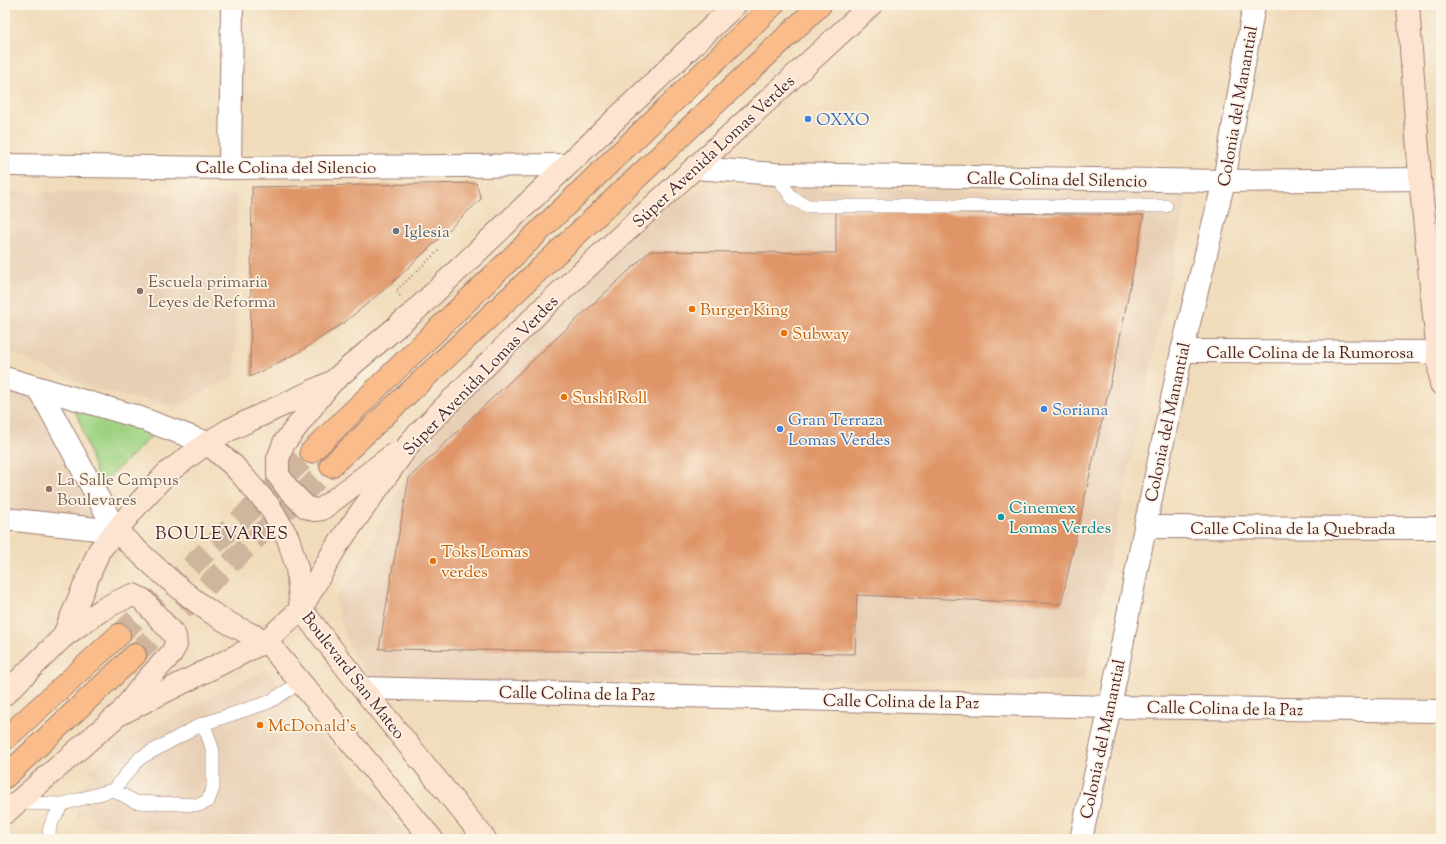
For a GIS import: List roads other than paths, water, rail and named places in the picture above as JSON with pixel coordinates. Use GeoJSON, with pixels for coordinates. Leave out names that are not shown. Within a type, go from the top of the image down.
{"type":"FeatureCollection","features":[{"type":"Feature","properties":{"kind":"main road"},"geometry":{"type":"LineString","coordinates":[[412,440],[322,509],[314,510],[306,507],[289,490],[278,475],[278,459],[284,443],[332,382],[414,312],[735,5]]}},
{"type":"Feature","properties":{"kind":"main road"},"geometry":{"type":"LineString","coordinates":[[312,452],[773,5]]}},
{"type":"Feature","properties":{"kind":"main road","name":"Súper Avenida Lomas Verdes"},"geometry":{"type":"LineString","coordinates":[[331,466],[820,5]]}},
{"type":"Feature","properties":{"kind":"main road","name":"Súper Avenida Lomas Verdes"},"geometry":{"type":"LineString","coordinates":[[10,808],[118,715],[266,641],[301,609],[336,547],[412,440],[544,306],[871,5]]}},
{"type":"Feature","properties":{"kind":"main road"},"geometry":{"type":"LineString","coordinates":[[1408,5],[1420,179],[1441,384]]}},
{"type":"Feature","properties":{"kind":"main road"},"geometry":{"type":"LineString","coordinates":[[63,637],[99,551],[139,503],[167,473],[207,443],[244,423],[332,382]]}},
{"type":"Feature","properties":{"kind":"main road","name":"Boulevard San Mateo"},"geometry":{"type":"LineString","coordinates":[[207,443],[234,466],[270,507],[288,538],[297,568],[301,609],[362,688],[485,839]]}},
{"type":"Feature","properties":{"kind":"main road"},"geometry":{"type":"LineString","coordinates":[[116,531],[183,592],[212,613],[232,625],[266,641],[432,839]]}},
{"type":"Feature","properties":{"kind":"main road"},"geometry":{"type":"LineString","coordinates":[[5,693],[63,637],[96,613],[124,598],[133,595],[142,599],[175,636],[176,645],[171,654],[144,683],[118,715]]}},
{"type":"Feature","properties":{"kind":"main road"},"geometry":{"type":"LineString","coordinates":[[5,739],[119,635]]}},
{"type":"Feature","properties":{"kind":"main road"},"geometry":{"type":"LineString","coordinates":[[5,777],[135,655]]}},
{"type":"Feature","properties":{"kind":"street"},"geometry":{"type":"LineString","coordinates":[[230,168],[232,5]]}},
{"type":"Feature","properties":{"kind":"street","name":"Colonia del Manantial"},"geometry":{"type":"LineString","coordinates":[[1081,839],[1110,706],[1145,527],[1182,351],[1224,181],[1254,5]]}},
{"type":"Feature","properties":{"kind":"street","name":"Calle Colina del Silencio"},"geometry":{"type":"LineString","coordinates":[[5,165],[230,168],[567,166]]}},
{"type":"Feature","properties":{"kind":"street","name":"Calle Colina del Silencio"},"geometry":{"type":"LineString","coordinates":[[694,168],[774,174],[1224,181],[1420,179]]}},
{"type":"Feature","properties":{"kind":"street","name":"Calle Colina de la Rumorosa"},"geometry":{"type":"LineString","coordinates":[[1182,351],[1438,352]]}},
{"type":"Feature","properties":{"kind":"street"},"geometry":{"type":"LineString","coordinates":[[5,378],[135,416],[207,443]]}},
{"type":"Feature","properties":{"kind":"street"},"geometry":{"type":"LineString","coordinates":[[39,389],[116,531]]}},
{"type":"Feature","properties":{"kind":"street"},"geometry":{"type":"LineString","coordinates":[[5,519],[116,531]]}},
{"type":"Feature","properties":{"kind":"street","name":"Calle Colina de la Quebrada"},"geometry":{"type":"LineString","coordinates":[[1145,527],[1441,528]]}},
{"type":"Feature","properties":{"kind":"street","name":"Calle Colina de la Paz"},"geometry":{"type":"LineString","coordinates":[[362,688],[1110,706],[1441,712]]}},
{"type":"Feature","properties":{"kind":"lane"},"geometry":{"type":"LineString","coordinates":[[774,174],[793,198],[808,206],[1166,206]]}},
{"type":"Feature","properties":{"kind":"lane"},"geometry":{"type":"LineString","coordinates":[[10,808],[63,804],[113,790],[140,758],[200,725],[269,702],[301,682]]}},
{"type":"Feature","properties":{"kind":"lane"},"geometry":{"type":"LineString","coordinates":[[113,790],[136,802],[199,805],[208,801],[213,788],[213,752],[207,733],[200,725]]}},
{"type":"Feature","properties":{"kind":"lane"},"geometry":{"type":"LineString","coordinates":[[50,839],[48,833],[53,820],[63,804]]}},
{"type":"Feature","properties":{"kind":"tunnel"},"geometry":{"type":"LineString","coordinates":[[119,635],[311,452]]}},
{"type":"Feature","properties":{"kind":"tunnel"},"geometry":{"type":"LineString","coordinates":[[135,655],[331,466]]}},
{"type":"Feature","properties":{"kind":"place","name":"OXXO"},"geometry":{"type":"Point","coordinates":[808,119]}},
{"type":"Feature","properties":{"kind":"place","name":"Iglesia"},"geometry":{"type":"Point","coordinates":[396,231]}},
{"type":"Feature","properties":{"kind":"place","name":"Escuela primaria Leyes de Reforma"},"geometry":{"type":"Point","coordinates":[140,291]}},
{"type":"Feature","properties":{"kind":"place","name":"Burger King"},"geometry":{"type":"Point","coordinates":[692,309]}},
{"type":"Feature","properties":{"kind":"place","name":"Subway"},"geometry":{"type":"Point","coordinates":[784,333]}},
{"type":"Feature","properties":{"kind":"place","name":"Sushi Roll"},"geometry":{"type":"Point","coordinates":[564,397]}},
{"type":"Feature","properties":{"kind":"place","name":"Soriana"},"geometry":{"type":"Point","coordinates":[1044,409]}},
{"type":"Feature","properties":{"kind":"place","name":"Gran Terraza Lomas Verdes"},"geometry":{"type":"Point","coordinates":[780,429]}},
{"type":"Feature","properties":{"kind":"place","name":"La Salle Campus Boulevares"},"geometry":{"type":"Point","coordinates":[49,489]}},
{"type":"Feature","properties":{"kind":"place","name":"Cinemex Lomas Verdes"},"geometry":{"type":"Point","coordinates":[1001,517]}},
{"type":"Feature","properties":{"kind":"place","name":"Toks Lomas verdes"},"geometry":{"type":"Point","coordinates":[433,561]}},
{"type":"Feature","properties":{"kind":"place","name":"McDonald's"},"geometry":{"type":"Point","coordinates":[260,725]}},
{"type":"Feature","properties":{"kind":"district","name":"BOULEVARES"},"geometry":{"type":"Point","coordinates":[222,533]}}]}
